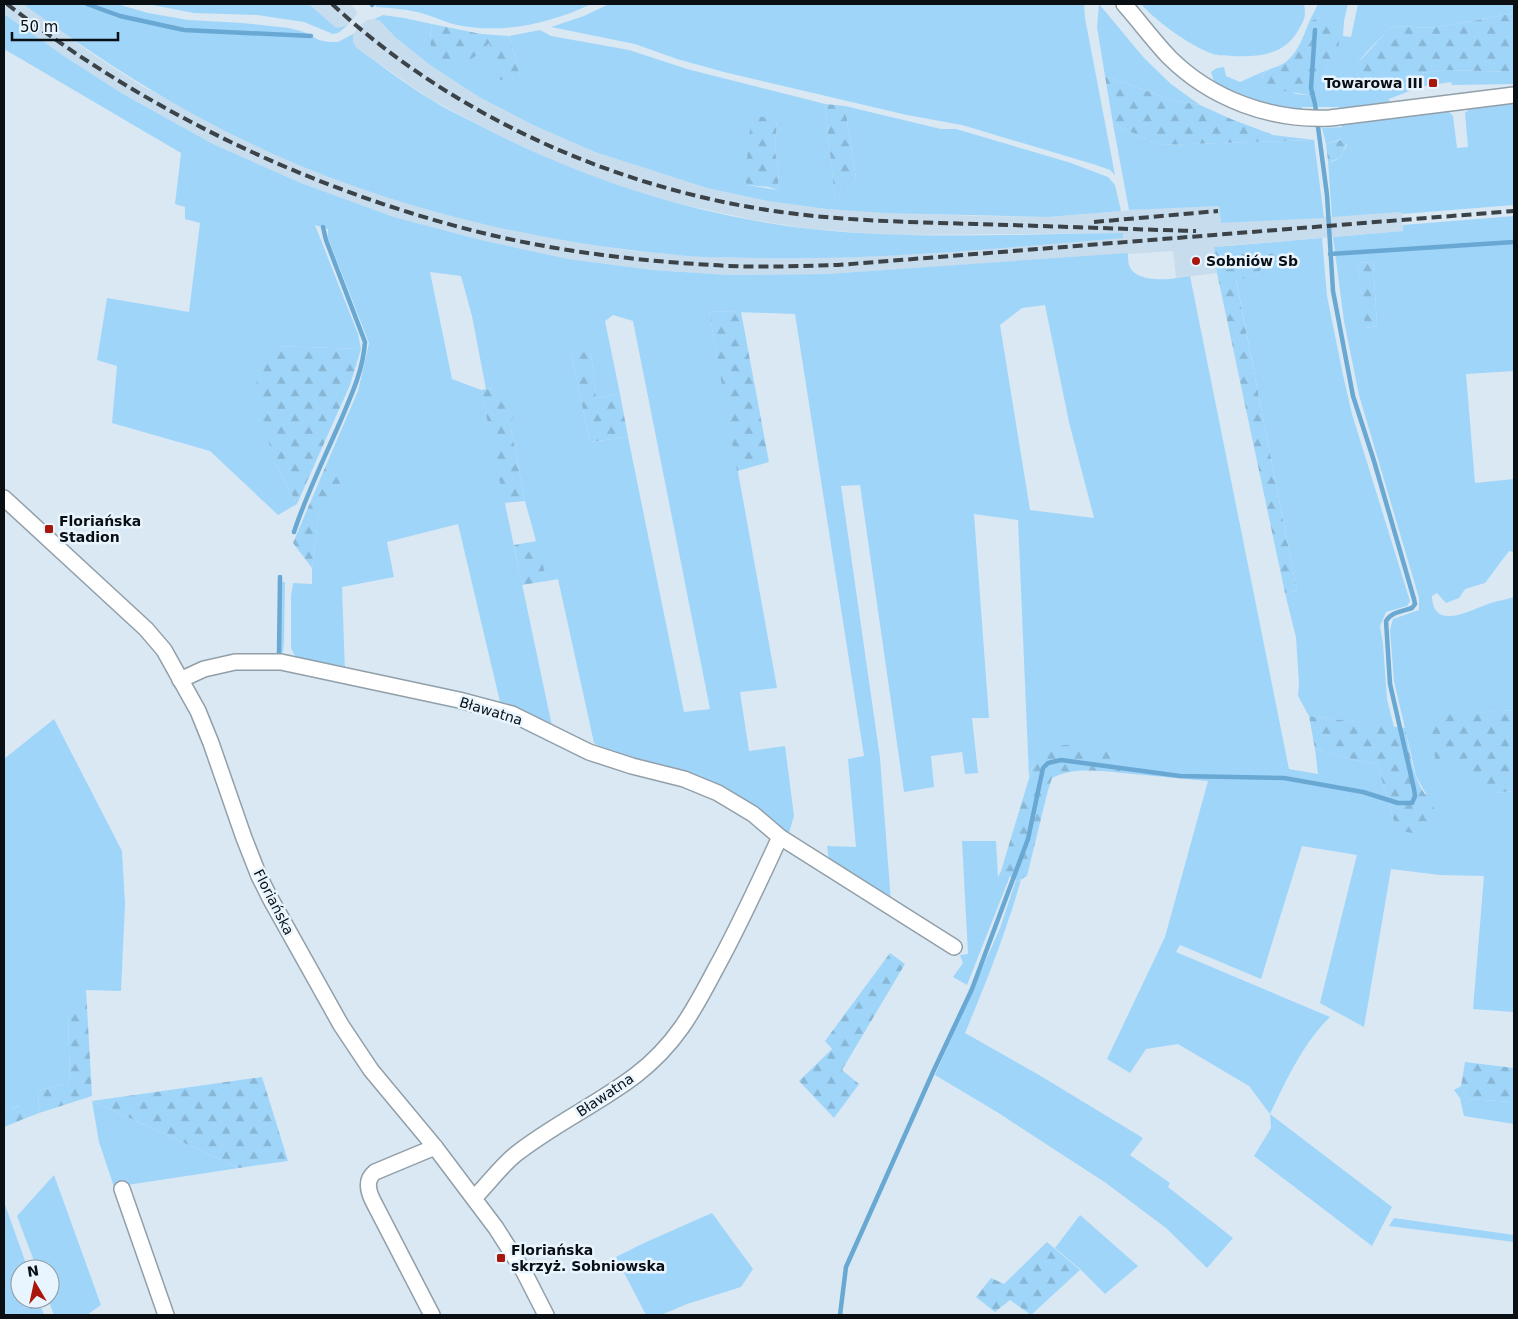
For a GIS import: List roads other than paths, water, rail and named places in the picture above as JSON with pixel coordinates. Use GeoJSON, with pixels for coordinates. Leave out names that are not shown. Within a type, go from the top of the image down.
{"type":"FeatureCollection","features":[{"type":"Feature","properties":{"kind":"street"},"geometry":{"type":"LineString","coordinates":[[1124,4],[1169,56],[1204,85],[1248,106],[1294,117],[1341,116],[1514,95]]}},
{"type":"Feature","properties":{"kind":"street","name":"Floriańska"},"geometry":{"type":"LineString","coordinates":[[4,498],[146,629],[164,650],[198,711],[250,855],[270,898],[341,1025],[386,1088],[474,1198],[520,1265],[546,1315]]}},
{"type":"Feature","properties":{"kind":"street","name":"Bławatna"},"geometry":{"type":"LineString","coordinates":[[180,680],[204,669],[235,662],[281,662],[459,700],[512,714],[589,752],[632,766],[684,779],[718,793],[753,814],[780,837],[954,947]]}},
{"type":"Feature","properties":{"kind":"street","name":"Bławatna"},"geometry":{"type":"LineString","coordinates":[[474,1198],[514,1155],[637,1074],[674,1039],[692,1013],[734,936],[780,837]]}},
{"type":"Feature","properties":{"kind":"street"},"geometry":{"type":"LineString","coordinates":[[432,1315],[373,1201],[368,1187],[370,1178],[375,1172],[435,1147]]}},
{"type":"Feature","properties":{"kind":"street"},"geometry":{"type":"LineString","coordinates":[[122,1189],[166,1315]]}},
{"type":"Feature","properties":{"kind":"waterway"},"geometry":{"type":"LineString","coordinates":[[87,4],[120,16],[184,30],[311,36]]}},
{"type":"Feature","properties":{"kind":"waterway"},"geometry":{"type":"LineString","coordinates":[[840,1315],[846,1267],[972,989],[1028,839],[1043,768],[1048,763],[1061,760],[1180,776],[1284,778],[1363,792],[1398,803],[1412,803],[1415,796],[1390,684],[1386,621],[1394,614],[1412,608],[1415,604],[1374,461],[1353,396],[1333,291],[1327,195],[1315,104],[1311,88],[1315,30]]}},
{"type":"Feature","properties":{"kind":"waterway"},"geometry":{"type":"LineString","coordinates":[[294,532],[356,383],[364,353],[365,342],[326,240],[323,227]]}},
{"type":"Feature","properties":{"kind":"waterway"},"geometry":{"type":"LineString","coordinates":[[1330,254],[1514,242]]}},
{"type":"Feature","properties":{"kind":"waterway"},"geometry":{"type":"LineString","coordinates":[[279,653],[280,577]]}},
{"type":"Feature","properties":{"kind":"railway"},"geometry":{"type":"LineString","coordinates":[[7,4],[62,44],[118,81],[237,145],[299,172],[362,197],[426,218],[518,241],[602,255],[728,266],[838,265],[1514,211]]}},
{"type":"Feature","properties":{"kind":"railway"},"geometry":{"type":"LineString","coordinates":[[332,4],[380,44],[430,81],[484,113],[540,142],[599,166],[658,186],[719,201],[781,212],[829,217],[902,222],[1196,231]]}},
{"type":"Feature","properties":{"kind":"railway"},"geometry":{"type":"LineString","coordinates":[[1094,222],[1218,211]]}},
{"type":"Feature","properties":{"kind":"place","name":"Towarowa III"},"geometry":{"type":"Point","coordinates":[1433,83]}},
{"type":"Feature","properties":{"kind":"place","name":"Sobniów Sb"},"geometry":{"type":"Point","coordinates":[1196,261]}},
{"type":"Feature","properties":{"kind":"place","name":"Floriańska Stadion"},"geometry":{"type":"Point","coordinates":[49,529]}},
{"type":"Feature","properties":{"kind":"place","name":"Floriańska skrzyż. Sobniowska"},"geometry":{"type":"Point","coordinates":[501,1258]}}]}
